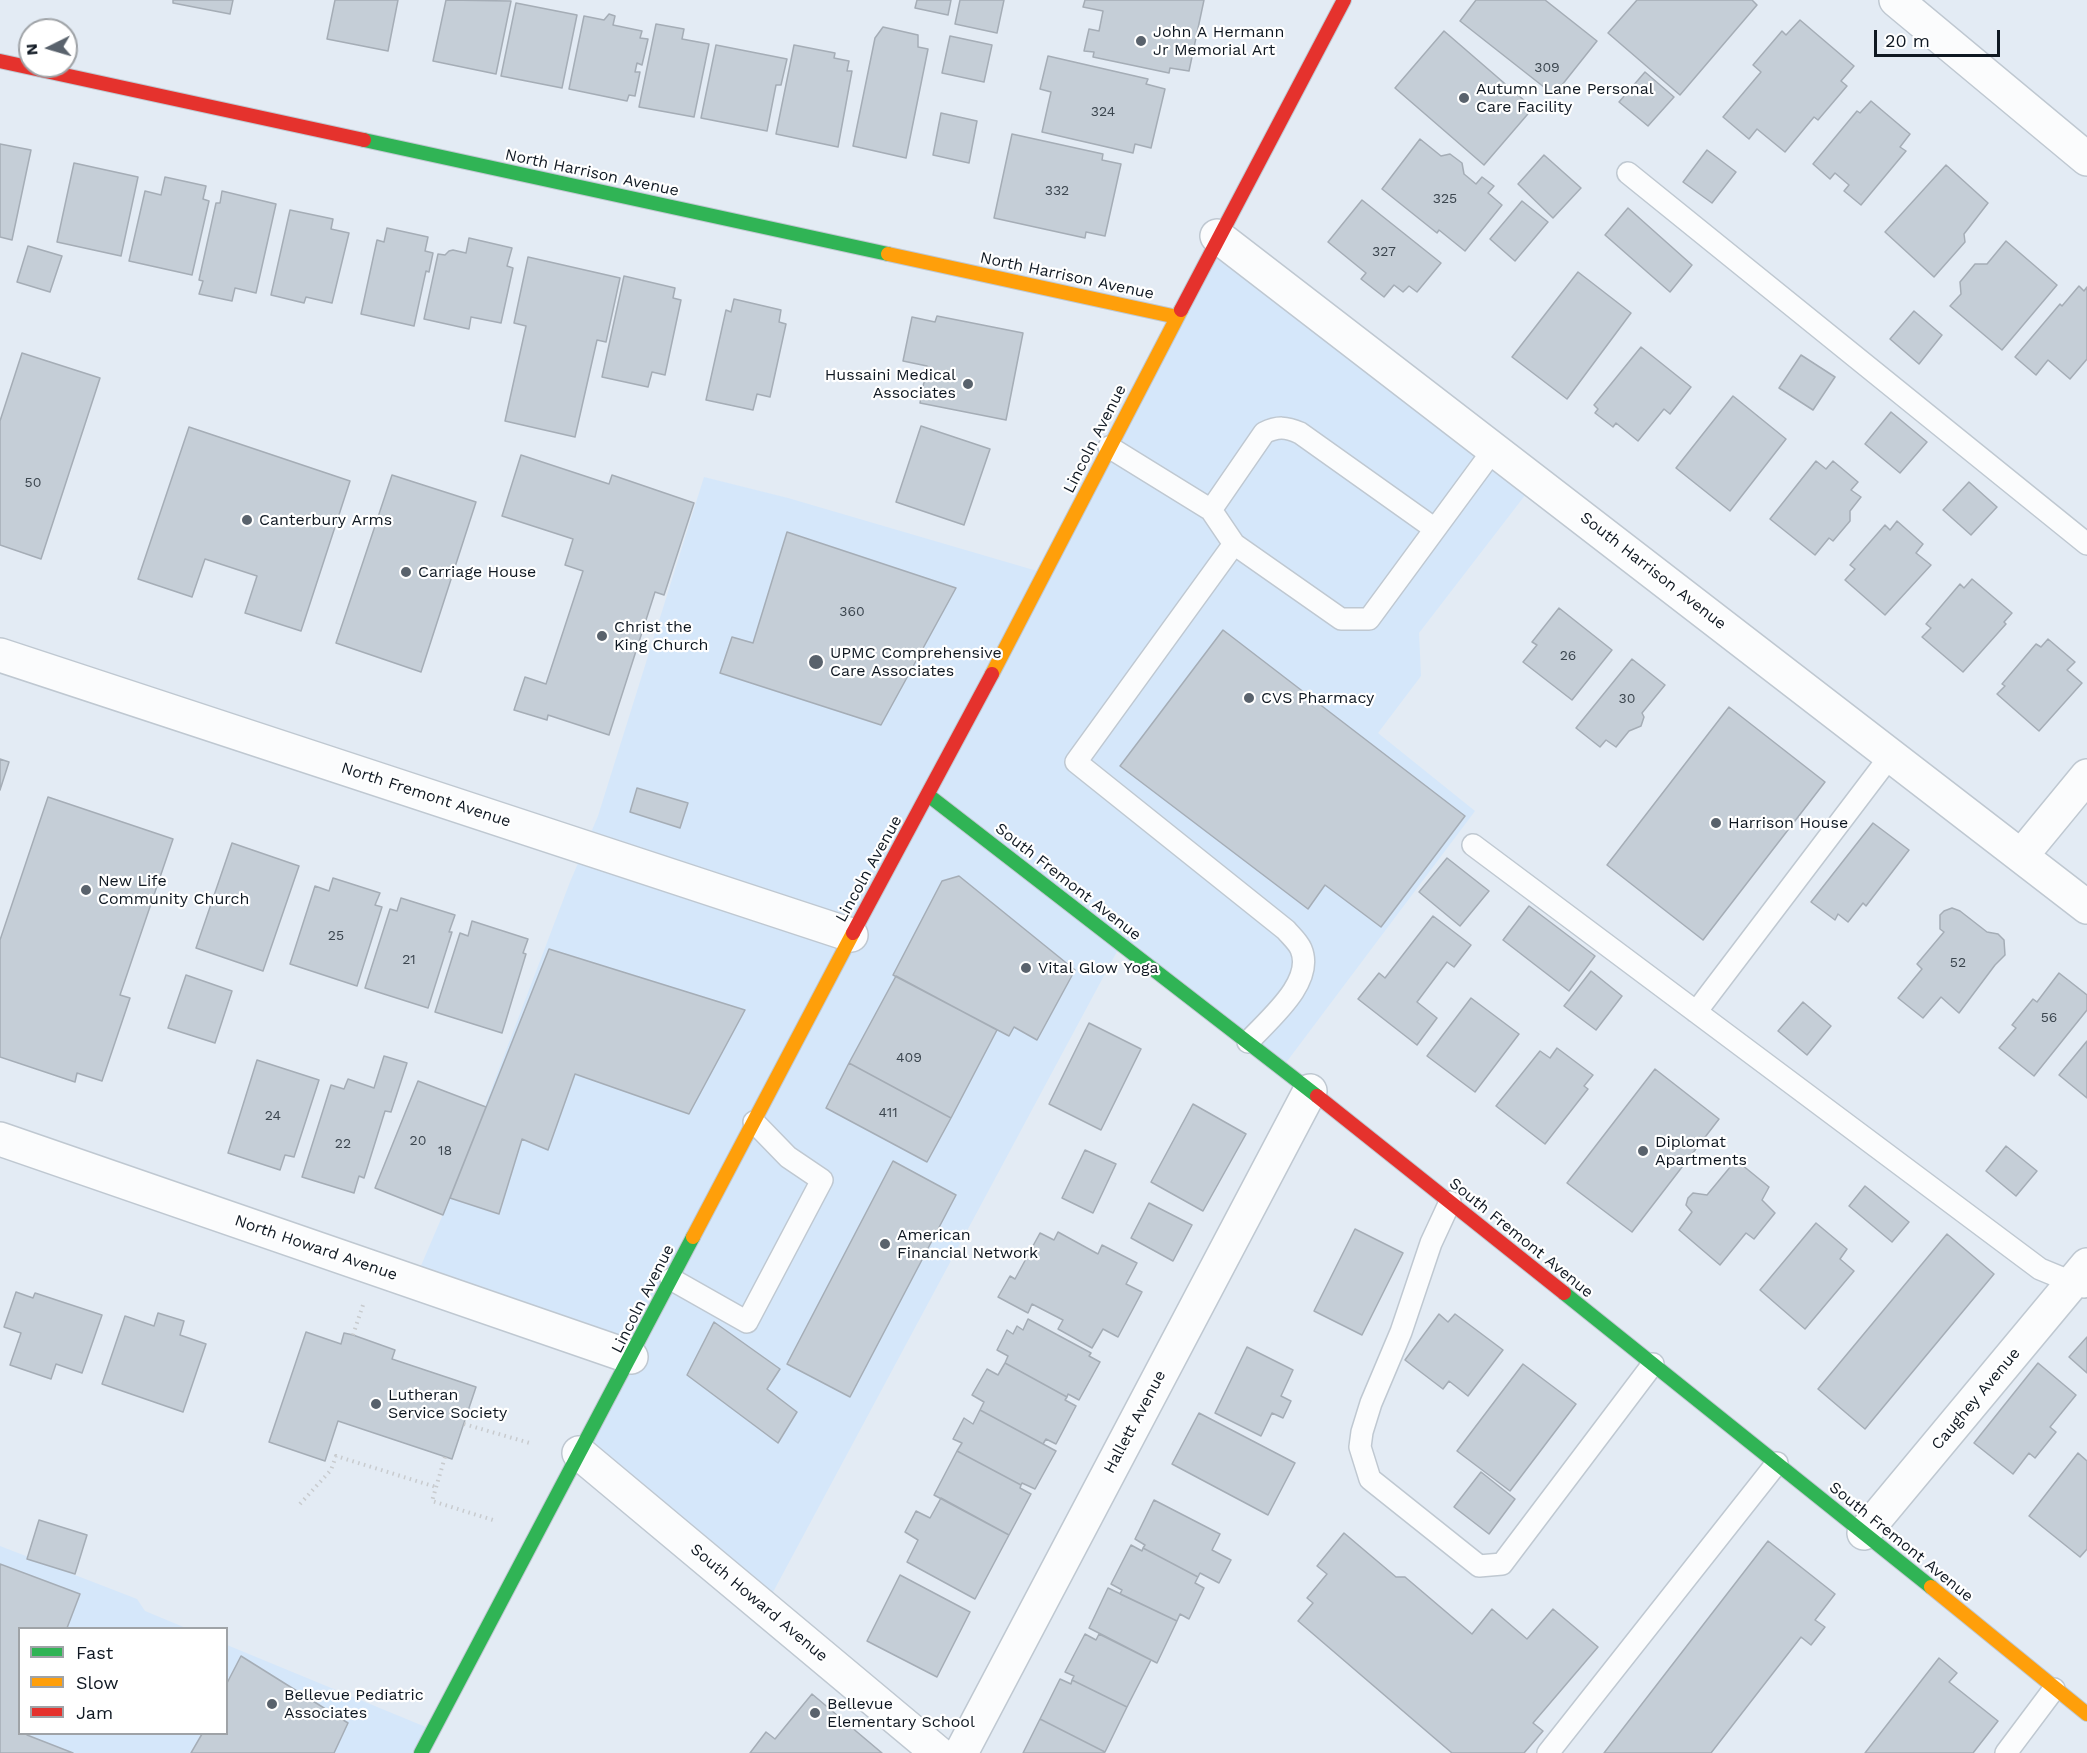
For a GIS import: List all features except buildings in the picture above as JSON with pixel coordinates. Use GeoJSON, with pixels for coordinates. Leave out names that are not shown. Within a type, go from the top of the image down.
{"type":"FeatureCollection","features":[{"type":"Feature","properties":{"kind":"street","name":"Lincoln Avenue"},"geometry":{"type":"LineString","coordinates":[[421,1753],[631,1358],[851,935],[928,795],[1217,236],[1344,0]]}},
{"type":"Feature","properties":{"kind":"street"},"geometry":{"type":"LineString","coordinates":[[1896,0],[2087,159]]}},
{"type":"Feature","properties":{"kind":"street","name":"North Harrison Avenue"},"geometry":{"type":"LineString","coordinates":[[0,61],[1177,317]]}},
{"type":"Feature","properties":{"kind":"street","name":"South Harrison Avenue"},"geometry":{"type":"LineString","coordinates":[[1217,236],[2087,907]]}},
{"type":"Feature","properties":{"kind":"street","name":"North Fremont Avenue"},"geometry":{"type":"LineString","coordinates":[[0,655],[851,935]]}},
{"type":"Feature","properties":{"kind":"street"},"geometry":{"type":"LineString","coordinates":[[2022,855],[2087,776]]}},
{"type":"Feature","properties":{"kind":"street","name":"South Fremont Avenue"},"geometry":{"type":"LineString","coordinates":[[928,795],[1310,1090],[2087,1714]]}},
{"type":"Feature","properties":{"kind":"street","name":"Hallett Avenue"},"geometry":{"type":"LineString","coordinates":[[961,1753],[1310,1090]]}},
{"type":"Feature","properties":{"kind":"street","name":"North Howard Avenue"},"geometry":{"type":"LineString","coordinates":[[0,1139],[631,1358]]}},
{"type":"Feature","properties":{"kind":"street","name":"Caughey Avenue"},"geometry":{"type":"LineString","coordinates":[[1864,1533],[2082,1278]]}},
{"type":"Feature","properties":{"kind":"street","name":"South Howard Avenue"},"geometry":{"type":"LineString","coordinates":[[579,1453],[938,1753]]}},
{"type":"Feature","properties":{"kind":"lane"},"geometry":{"type":"LineString","coordinates":[[1628,173],[2087,544]]}},
{"type":"Feature","properties":{"kind":"lane"},"geometry":{"type":"LineString","coordinates":[[1211,510],[1264,433],[1274,428],[1287,427],[1300,433],[1435,529]]}},
{"type":"Feature","properties":{"kind":"lane"},"geometry":{"type":"LineString","coordinates":[[1109,447],[1211,510],[1234,544],[1341,619],[1369,619],[1494,449]]}},
{"type":"Feature","properties":{"kind":"lane"},"geometry":{"type":"LineString","coordinates":[[1234,544],[1076,762],[1286,930],[1301,949],[1304,970],[1294,991],[1248,1042]]}},
{"type":"Feature","properties":{"kind":"lane"},"geometry":{"type":"LineString","coordinates":[[1696,1012],[1891,755]]}},
{"type":"Feature","properties":{"kind":"lane"},"geometry":{"type":"LineString","coordinates":[[1473,845],[2040,1269],[2082,1278]]}},
{"type":"Feature","properties":{"kind":"lane"},"geometry":{"type":"LineString","coordinates":[[671,1279],[747,1322],[822,1180],[788,1157],[754,1122]]}},
{"type":"Feature","properties":{"kind":"lane"},"geometry":{"type":"LineString","coordinates":[[1450,1202],[1431,1243],[1401,1332],[1371,1403],[1360,1446],[1370,1479],[1479,1566],[1502,1564],[1653,1364]]}},
{"type":"Feature","properties":{"kind":"lane"},"geometry":{"type":"LineString","coordinates":[[1548,1753],[1777,1463]]}},
{"type":"Feature","properties":{"kind":"lane"},"geometry":{"type":"LineString","coordinates":[[2006,1753],[2054,1689]]}},
{"type":"Feature","properties":{"kind":"path"},"geometry":{"type":"LineString","coordinates":[[353,1335],[365,1300]]}},
{"type":"Feature","properties":{"kind":"path"},"geometry":{"type":"LineString","coordinates":[[464,1424],[533,1444]]}},
{"type":"Feature","properties":{"kind":"path"},"geometry":{"type":"LineString","coordinates":[[300,1504],[331,1470],[336,1456],[436,1487]]}},
{"type":"Feature","properties":{"kind":"path"},"geometry":{"type":"LineString","coordinates":[[445,1457],[432,1501],[493,1520]]}},
{"type":"Feature","properties":{"kind":"shaded area"},"geometry":{"type":"Polygon","coordinates":[[[1217,236],[1536,481],[1419,633],[1421,676],[1378,733],[1475,811],[1282,1068],[1121,944],[765,1607],[579,1453],[631,1358],[414,1282],[450,1198],[570,882],[598,816],[704,477],[788,498],[1044,573],[1217,236]]]}},
{"type":"Feature","properties":{"kind":"shaded area"},"geometry":{"type":"Polygon","coordinates":[[[0,1546],[137,1599],[145,1611],[184,1627],[18,1627],[18,1735],[228,1735],[228,1645],[433,1730],[421,1753],[0,1753],[0,1546]]]}},
{"type":"Feature","properties":{"kind":"traffic: fast"},"geometry":{"type":"LineString","coordinates":[[364,140],[888,254]]}},
{"type":"Feature","properties":{"kind":"traffic: fast"},"geometry":{"type":"LineString","coordinates":[[928,795],[1317,1096]]}},
{"type":"Feature","properties":{"kind":"traffic: fast"},"geometry":{"type":"LineString","coordinates":[[421,1753],[693,1237]]}},
{"type":"Feature","properties":{"kind":"traffic: fast"},"geometry":{"type":"LineString","coordinates":[[1564,1293],[1931,1587]]}},
{"type":"Feature","properties":{"kind":"traffic: slow"},"geometry":{"type":"LineString","coordinates":[[888,254],[1177,317]]}},
{"type":"Feature","properties":{"kind":"traffic: slow"},"geometry":{"type":"LineString","coordinates":[[992,674],[1181,310]]}},
{"type":"Feature","properties":{"kind":"traffic: slow"},"geometry":{"type":"LineString","coordinates":[[693,1237],[853,933]]}},
{"type":"Feature","properties":{"kind":"traffic: slow"},"geometry":{"type":"LineString","coordinates":[[1931,1587],[2087,1714]]}},
{"type":"Feature","properties":{"kind":"traffic: jam"},"geometry":{"type":"LineString","coordinates":[[1181,310],[1344,0]]}},
{"type":"Feature","properties":{"kind":"traffic: jam"},"geometry":{"type":"LineString","coordinates":[[0,61],[364,140]]}},
{"type":"Feature","properties":{"kind":"traffic: jam"},"geometry":{"type":"LineString","coordinates":[[853,933],[992,674]]}},
{"type":"Feature","properties":{"kind":"traffic: jam"},"geometry":{"type":"LineString","coordinates":[[1317,1096],[1564,1293]]}},
{"type":"Feature","properties":{"kind":"place","name":"John A Hermann Jr Memorial Art"},"geometry":{"type":"Point","coordinates":[1141,41]}},
{"type":"Feature","properties":{"kind":"place","name":"Autumn Lane Personal Care Facility"},"geometry":{"type":"Point","coordinates":[1464,98]}},
{"type":"Feature","properties":{"kind":"place","name":"Hussaini Medical Associates"},"geometry":{"type":"Point","coordinates":[968,384]}},
{"type":"Feature","properties":{"kind":"place","name":"Canterbury Arms"},"geometry":{"type":"Point","coordinates":[247,520]}},
{"type":"Feature","properties":{"kind":"place","name":"Carriage House"},"geometry":{"type":"Point","coordinates":[406,572]}},
{"type":"Feature","properties":{"kind":"place","name":"Christ the King Church"},"geometry":{"type":"Point","coordinates":[602,636]}},
{"type":"Feature","properties":{"kind":"place","name":"UPMC Comprehensive Care Associates"},"geometry":{"type":"Point","coordinates":[816,662]}},
{"type":"Feature","properties":{"kind":"place","name":"CVS Pharmacy"},"geometry":{"type":"Point","coordinates":[1249,698]}},
{"type":"Feature","properties":{"kind":"place","name":"Harrison House"},"geometry":{"type":"Point","coordinates":[1716,823]}},
{"type":"Feature","properties":{"kind":"place","name":"New Life Community Church"},"geometry":{"type":"Point","coordinates":[86,890]}},
{"type":"Feature","properties":{"kind":"place","name":"Vital Glow Yoga"},"geometry":{"type":"Point","coordinates":[1026,968]}},
{"type":"Feature","properties":{"kind":"place","name":"Diplomat Apartments"},"geometry":{"type":"Point","coordinates":[1643,1151]}},
{"type":"Feature","properties":{"kind":"place","name":"American Financial Network"},"geometry":{"type":"Point","coordinates":[885,1244]}},
{"type":"Feature","properties":{"kind":"place","name":"Lutheran Service Society"},"geometry":{"type":"Point","coordinates":[376,1404]}},
{"type":"Feature","properties":{"kind":"place","name":"Bellevue Pediatric Associates"},"geometry":{"type":"Point","coordinates":[272,1704]}},
{"type":"Feature","properties":{"kind":"place","name":"Bellevue Elementary School"},"geometry":{"type":"Point","coordinates":[815,1713]}}]}
